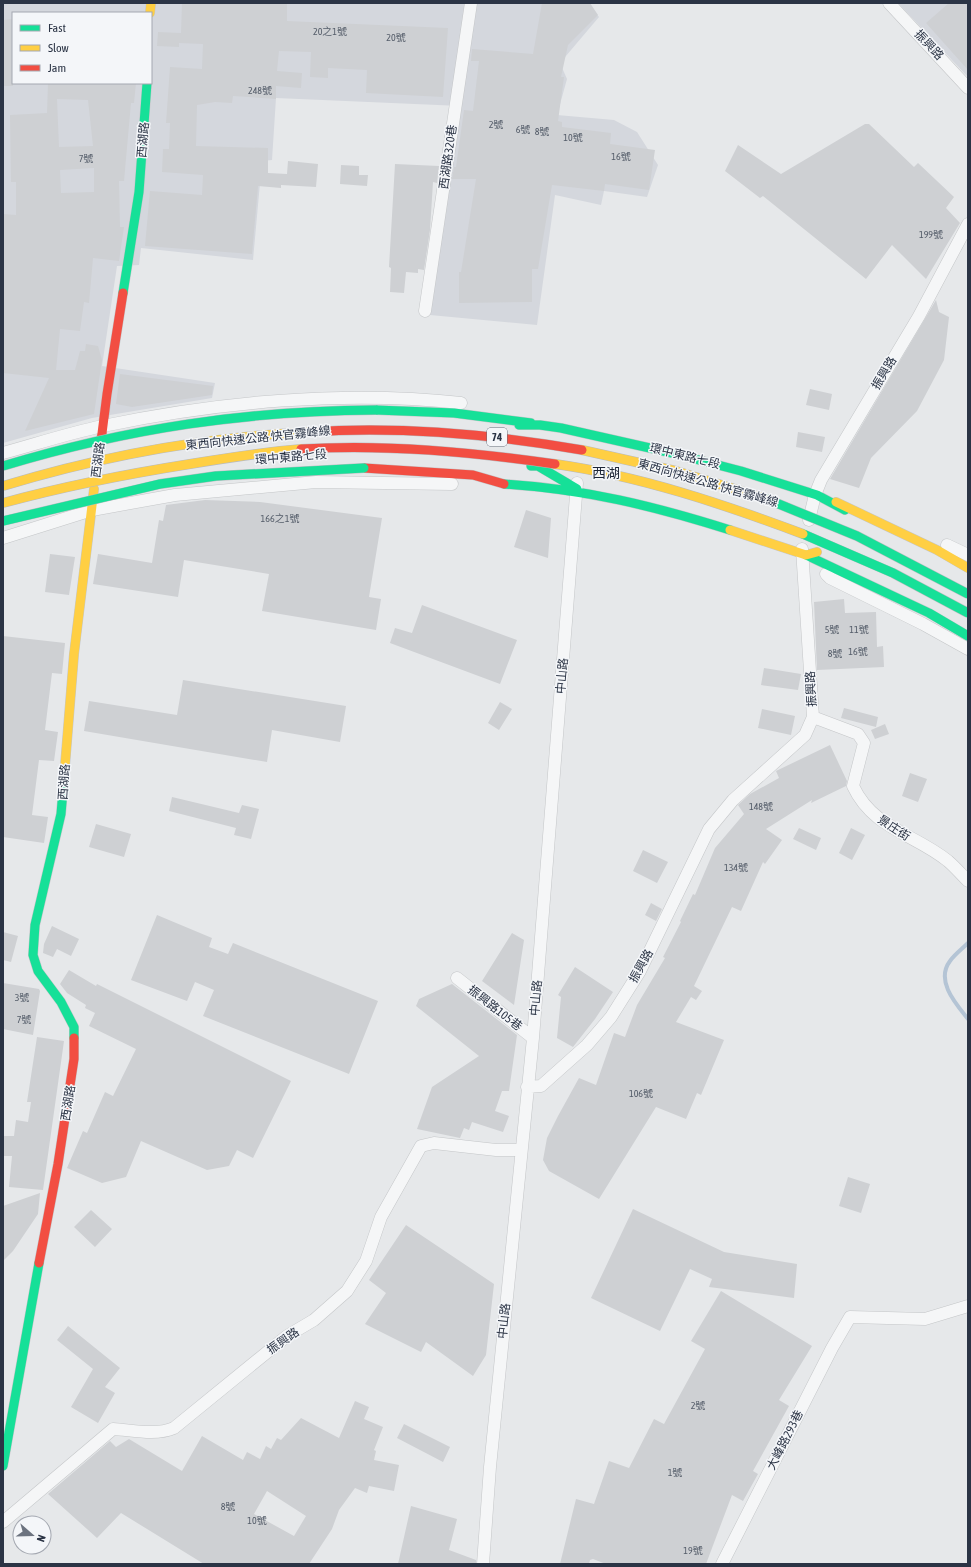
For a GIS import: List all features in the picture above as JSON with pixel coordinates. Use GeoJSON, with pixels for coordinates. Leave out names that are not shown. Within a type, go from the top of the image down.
{"type":"FeatureCollection","features":[{"type":"Feature","properties":{"kind":"main road","name":"西湖路"},"geometry":{"type":"LineString","coordinates":[[3,1466],[10,1420],[58,1164],[74,1059],[74,1027],[61,1002],[38,971],[33,955],[35,925],[61,814],[74,654],[112,352],[125,288],[135,218],[147,84]]}},
{"type":"Feature","properties":{"kind":"main road"},"geometry":{"type":"LineString","coordinates":[[3,466],[56,449],[106,436],[209,420],[270,413],[413,410],[488,415],[531,424]]}},
{"type":"Feature","properties":{"kind":"main road","name":"環中東路七段"},"geometry":{"type":"LineString","coordinates":[[3,481],[38,470],[143,446],[202,436],[340,422],[417,422],[485,429],[531,424],[583,432],[713,462],[836,502],[877,537],[968,586]]}},
{"type":"Feature","properties":{"kind":"main road","name":"東西向快速公路 快官霧峰線"},"geometry":{"type":"LineString","coordinates":[[3,486],[39,475],[145,452],[203,442],[304,431],[392,429],[524,440],[578,449],[652,465],[722,485],[787,506],[873,543],[968,594]]}},
{"type":"Feature","properties":{"kind":"main road","name":"東西向快速公路 快官霧峰線"},"geometry":{"type":"LineString","coordinates":[[3,504],[69,486],[149,470],[303,449],[401,448],[478,453],[532,460],[599,473],[711,501],[781,526],[863,559],[918,585],[968,613]]}},
{"type":"Feature","properties":{"kind":"main road","name":"環中東路七段"},"geometry":{"type":"LineString","coordinates":[[3,508],[95,485],[200,466],[303,453],[437,455],[538,466],[577,489]]}},
{"type":"Feature","properties":{"kind":"main road"},"geometry":{"type":"LineString","coordinates":[[3,521],[160,484],[223,476],[364,468],[473,475],[504,484]]}},
{"type":"Feature","properties":{"kind":"main road","name":"環中東路七段"},"geometry":{"type":"LineString","coordinates":[[504,484],[577,489],[629,499],[683,514],[804,554]]}},
{"type":"Feature","properties":{"kind":"main road"},"geometry":{"type":"LineString","coordinates":[[836,502],[938,550],[968,568]]}},
{"type":"Feature","properties":{"kind":"main road"},"geometry":{"type":"LineString","coordinates":[[804,554],[823,550],[860,564],[914,589],[968,620]]}},
{"type":"Feature","properties":{"kind":"main road"},"geometry":{"type":"LineString","coordinates":[[804,554],[916,607],[968,636]]}},
{"type":"Feature","properties":{"kind":"street","name":"西湖路320巷"},"geometry":{"type":"LineString","coordinates":[[425,311],[470,3]]}},
{"type":"Feature","properties":{"kind":"street","name":"振興路"},"geometry":{"type":"LineString","coordinates":[[889,3],[968,88]]}},
{"type":"Feature","properties":{"kind":"street","name":"振興路"},"geometry":{"type":"LineString","coordinates":[[527,1087],[541,1086],[587,1045],[611,1017],[640,971],[709,830],[733,800],[805,735],[813,717],[804,554],[815,495],[821,480],[918,316],[968,224]]}},
{"type":"Feature","properties":{"kind":"street","name":"環中東路七段"},"geometry":{"type":"LineString","coordinates":[[3,453],[102,426],[251,403],[308,399],[430,399],[483,405],[531,424]]}},
{"type":"Feature","properties":{"kind":"street","name":"中山路"},"geometry":{"type":"LineString","coordinates":[[483,1564],[491,1459],[533,1038],[577,489],[583,432]]}},
{"type":"Feature","properties":{"kind":"street","name":"環中東路七段"},"geometry":{"type":"LineString","coordinates":[[3,538],[92,510],[175,495],[316,482],[504,484]]}},
{"type":"Feature","properties":{"kind":"street","name":"環中東路七段"},"geometry":{"type":"LineString","coordinates":[[836,502],[872,509],[968,555]]}},
{"type":"Feature","properties":{"kind":"street","name":"環中東路七段"},"geometry":{"type":"LineString","coordinates":[[804,554],[830,578],[923,624],[968,649]]}},
{"type":"Feature","properties":{"kind":"street","name":"景庄街"},"geometry":{"type":"LineString","coordinates":[[813,717],[858,734],[864,743],[853,786],[870,811],[881,821],[948,861],[968,881]]}},
{"type":"Feature","properties":{"kind":"street","name":"振興路105巷"},"geometry":{"type":"LineString","coordinates":[[457,978],[533,1038]]}},
{"type":"Feature","properties":{"kind":"street","name":"振興路"},"geometry":{"type":"LineString","coordinates":[[3,1522],[113,1429],[159,1432],[174,1428],[287,1336],[314,1320],[330,1307],[347,1291],[366,1261],[381,1217],[421,1146],[434,1143],[496,1150],[521,1150]]}},
{"type":"Feature","properties":{"kind":"street","name":"大峰路293巷"},"geometry":{"type":"LineString","coordinates":[[722,1564],[832,1348],[850,1317],[925,1319],[968,1306]]}},
{"type":"Feature","properties":{"kind":"shaded area"},"geometry":{"type":"Polygon","coordinates":[[[3,3],[587,3],[599,17],[560,63],[567,79],[557,115],[614,120],[637,132],[658,165],[647,197],[604,191],[601,205],[555,195],[537,325],[430,315],[461,106],[276,98],[272,160],[262,161],[253,260],[141,248],[139,265],[117,266],[102,366],[215,383],[212,398],[92,418],[3,443],[3,3]]]}},
{"type":"Feature","properties":{"kind":"shaded area"},"geometry":{"type":"Polygon","coordinates":[[[898,3],[968,3],[968,77],[898,3]]]}},
{"type":"Feature","properties":{"kind":"building"},"geometry":{"type":"Polygon","coordinates":[[[182,3],[287,3],[287,21],[448,28],[443,97],[366,93],[367,70],[328,68],[328,78],[310,77],[311,52],[279,51],[277,71],[302,73],[301,88],[276,86],[276,99],[233,96],[232,103],[215,102],[197,105],[196,146],[268,148],[268,173],[287,174],[288,161],[318,164],[316,187],[281,185],[281,188],[258,186],[252,254],[145,246],[150,191],[202,195],[203,175],[162,172],[163,149],[169,149],[170,123],[166,123],[170,67],[202,69],[203,44],[179,43],[179,47],[157,46],[158,32],[181,33],[182,3]]]}},
{"type":"Feature","properties":{"kind":"building"},"geometry":{"type":"Polygon","coordinates":[[[542,3],[590,3],[598,15],[568,45],[561,77],[564,77],[558,121],[562,122],[562,127],[611,133],[610,144],[655,150],[649,190],[605,184],[604,191],[552,185],[538,269],[532,269],[532,302],[459,303],[459,272],[461,272],[476,179],[452,179],[454,167],[456,167],[464,110],[473,111],[479,61],[471,61],[472,49],[533,54],[542,3]]]}},
{"type":"Feature","properties":{"kind":"building"},"geometry":{"type":"Polygon","coordinates":[[[949,3],[968,3],[968,70],[926,23],[949,3]]]}},
{"type":"Feature","properties":{"kind":"building"},"geometry":{"type":"Polygon","coordinates":[[[12,19],[13,86],[3,86],[3,20],[12,19]]]}},
{"type":"Feature","properties":{"kind":"building"},"geometry":{"type":"Polygon","coordinates":[[[48,84],[136,84],[134,103],[131,103],[124,181],[119,181],[120,227],[124,227],[119,261],[93,258],[89,303],[84,302],[80,331],[60,329],[56,370],[75,370],[80,351],[85,351],[86,344],[98,346],[102,360],[94,414],[25,431],[49,378],[3,373],[3,214],[16,215],[16,182],[11,182],[10,115],[47,113],[48,84]],[[57,99],[59,147],[93,146],[88,100],[57,99]],[[94,168],[60,170],[61,193],[94,192],[94,168]]]}},
{"type":"Feature","properties":{"kind":"building"},"geometry":{"type":"Polygon","coordinates":[[[865,124],[869,124],[914,167],[918,163],[954,197],[946,208],[960,223],[926,279],[892,245],[866,279],[763,196],[760,198],[725,171],[738,145],[781,174],[865,124]]]}},
{"type":"Feature","properties":{"kind":"building"},"geometry":{"type":"Polygon","coordinates":[[[395,164],[439,166],[437,183],[433,182],[430,230],[424,270],[418,269],[418,273],[406,272],[404,293],[390,292],[391,268],[389,267],[395,164]]]}},
{"type":"Feature","properties":{"kind":"building"},"geometry":{"type":"Polygon","coordinates":[[[341,165],[359,166],[359,175],[368,175],[367,186],[340,184],[341,165]]]}},
{"type":"Feature","properties":{"kind":"building"},"geometry":{"type":"Polygon","coordinates":[[[936,300],[939,312],[949,317],[944,360],[917,411],[871,458],[859,488],[830,479],[936,300]]]}},
{"type":"Feature","properties":{"kind":"building"},"geometry":{"type":"Polygon","coordinates":[[[120,374],[213,386],[212,395],[132,407],[116,404],[120,374]]]}},
{"type":"Feature","properties":{"kind":"building"},"geometry":{"type":"Polygon","coordinates":[[[810,389],[832,394],[829,410],[806,405],[810,389]]]}},
{"type":"Feature","properties":{"kind":"building"},"geometry":{"type":"Polygon","coordinates":[[[798,432],[825,437],[822,452],[796,447],[798,432]]]}},
{"type":"Feature","properties":{"kind":"building"},"geometry":{"type":"Polygon","coordinates":[[[205,500],[260,502],[382,518],[369,597],[381,599],[376,630],[262,611],[269,574],[184,560],[178,597],[93,584],[98,554],[152,563],[159,520],[163,521],[166,505],[205,500]]]}},
{"type":"Feature","properties":{"kind":"building"},"geometry":{"type":"Polygon","coordinates":[[[526,510],[551,518],[548,558],[514,547],[526,510]]]}},
{"type":"Feature","properties":{"kind":"building"},"geometry":{"type":"Polygon","coordinates":[[[50,554],[75,557],[69,595],[45,592],[50,554]]]}},
{"type":"Feature","properties":{"kind":"building"},"geometry":{"type":"Polygon","coordinates":[[[844,599],[845,613],[876,612],[877,647],[883,646],[884,667],[817,670],[814,602],[844,599]]]}},
{"type":"Feature","properties":{"kind":"building"},"geometry":{"type":"Polygon","coordinates":[[[422,605],[517,640],[500,684],[390,643],[395,628],[412,633],[422,605]]]}},
{"type":"Feature","properties":{"kind":"building"},"geometry":{"type":"Polygon","coordinates":[[[3,636],[65,643],[62,674],[52,673],[45,730],[58,732],[54,761],[39,760],[32,815],[48,817],[44,843],[3,837],[3,636]]]}},
{"type":"Feature","properties":{"kind":"building"},"geometry":{"type":"Polygon","coordinates":[[[764,668],[801,674],[798,690],[761,685],[764,668]]]}},
{"type":"Feature","properties":{"kind":"building"},"geometry":{"type":"Polygon","coordinates":[[[183,680],[346,706],[340,742],[272,730],[267,762],[84,731],[89,701],[177,715],[183,680]]]}},
{"type":"Feature","properties":{"kind":"building"},"geometry":{"type":"Polygon","coordinates":[[[500,702],[512,709],[499,730],[488,723],[500,702]]]}},
{"type":"Feature","properties":{"kind":"building"},"geometry":{"type":"Polygon","coordinates":[[[844,708],[878,717],[876,727],[841,718],[844,708]]]}},
{"type":"Feature","properties":{"kind":"building"},"geometry":{"type":"Polygon","coordinates":[[[762,709],[795,716],[791,735],[758,728],[762,709]]]}},
{"type":"Feature","properties":{"kind":"building"},"geometry":{"type":"Polygon","coordinates":[[[885,724],[889,734],[875,739],[871,730],[885,724]]]}},
{"type":"Feature","properties":{"kind":"building"},"geometry":{"type":"Polygon","coordinates":[[[830,745],[847,781],[846,786],[811,803],[812,800],[766,829],[782,840],[765,864],[763,862],[741,911],[732,907],[694,986],[702,991],[696,1000],[691,997],[676,1022],[724,1040],[701,1095],[697,1093],[686,1119],[656,1107],[599,1199],[549,1171],[543,1160],[547,1138],[558,1116],[579,1078],[596,1085],[614,1033],[625,1037],[637,1005],[665,958],[663,957],[681,922],[680,921],[693,894],[695,895],[715,848],[744,814],[738,805],[750,794],[779,778],[776,771],[830,745]]]}},
{"type":"Feature","properties":{"kind":"building"},"geometry":{"type":"Polygon","coordinates":[[[910,773],[927,779],[918,802],[902,796],[910,773]]]}},
{"type":"Feature","properties":{"kind":"building"},"geometry":{"type":"Polygon","coordinates":[[[172,797],[239,813],[242,805],[259,809],[251,839],[234,835],[236,828],[169,811],[172,797]]]}},
{"type":"Feature","properties":{"kind":"building"},"geometry":{"type":"Polygon","coordinates":[[[96,824],[131,834],[124,857],[89,847],[96,824]]]}},
{"type":"Feature","properties":{"kind":"building"},"geometry":{"type":"Polygon","coordinates":[[[799,828],[821,838],[816,850],[793,839],[799,828]]]}},
{"type":"Feature","properties":{"kind":"building"},"geometry":{"type":"Polygon","coordinates":[[[851,828],[865,835],[852,860],[839,853],[851,828]]]}},
{"type":"Feature","properties":{"kind":"building"},"geometry":{"type":"Polygon","coordinates":[[[643,850],[668,862],[657,883],[633,871],[643,850]]]}},
{"type":"Feature","properties":{"kind":"building"},"geometry":{"type":"Polygon","coordinates":[[[651,903],[662,909],[656,921],[645,915],[651,903]]]}},
{"type":"Feature","properties":{"kind":"building"},"geometry":{"type":"Polygon","coordinates":[[[157,915],[212,938],[209,947],[228,954],[233,943],[378,1001],[349,1074],[203,1016],[214,990],[195,982],[187,1001],[131,980],[157,915]]]}},
{"type":"Feature","properties":{"kind":"building"},"geometry":{"type":"Polygon","coordinates":[[[52,926],[79,939],[71,956],[57,949],[53,957],[43,953],[44,944],[52,926]]]}},
{"type":"Feature","properties":{"kind":"building"},"geometry":{"type":"Polygon","coordinates":[[[3,932],[18,936],[11,962],[3,960],[3,932]]]}},
{"type":"Feature","properties":{"kind":"building"},"geometry":{"type":"Polygon","coordinates":[[[512,933],[524,940],[514,1005],[482,981],[512,933]]]}},
{"type":"Feature","properties":{"kind":"building"},"geometry":{"type":"Polygon","coordinates":[[[575,967],[613,992],[595,1019],[573,1047],[557,1038],[561,997],[558,995],[575,967]]]}},
{"type":"Feature","properties":{"kind":"building"},"geometry":{"type":"Polygon","coordinates":[[[69,970],[96,986],[97,984],[291,1081],[253,1158],[237,1150],[229,1166],[207,1170],[141,1141],[126,1177],[102,1183],[67,1168],[83,1131],[87,1133],[105,1092],[113,1096],[136,1049],[89,1026],[95,1013],[85,1008],[86,1005],[67,993],[60,984],[69,970]]]}},
{"type":"Feature","properties":{"kind":"building"},"geometry":{"type":"Polygon","coordinates":[[[3,983],[39,989],[40,991],[33,1035],[3,1029],[3,983]]]}},
{"type":"Feature","properties":{"kind":"building"},"geometry":{"type":"Polygon","coordinates":[[[452,984],[517,1035],[509,1091],[502,1091],[495,1111],[509,1116],[503,1132],[472,1122],[469,1130],[464,1128],[460,1138],[417,1129],[432,1087],[479,1056],[416,1006],[419,999],[452,984]]]}},
{"type":"Feature","properties":{"kind":"building"},"geometry":{"type":"Polygon","coordinates":[[[37,1037],[64,1041],[43,1190],[9,1187],[12,1156],[3,1156],[3,1136],[14,1136],[16,1120],[28,1122],[31,1102],[27,1102],[37,1037]]]}},
{"type":"Feature","properties":{"kind":"building"},"geometry":{"type":"Polygon","coordinates":[[[848,1177],[870,1184],[861,1213],[839,1206],[848,1177]]]}},
{"type":"Feature","properties":{"kind":"building"},"geometry":{"type":"Polygon","coordinates":[[[40,1193],[38,1214],[13,1251],[3,1261],[3,1206],[40,1193]]]}},
{"type":"Feature","properties":{"kind":"building"},"geometry":{"type":"Polygon","coordinates":[[[633,1209],[724,1252],[797,1264],[794,1298],[709,1287],[712,1279],[690,1269],[660,1331],[591,1298],[633,1209]]]}},
{"type":"Feature","properties":{"kind":"building"},"geometry":{"type":"Polygon","coordinates":[[[91,1210],[112,1229],[95,1247],[74,1227],[91,1210]]]}},
{"type":"Feature","properties":{"kind":"building"},"geometry":{"type":"Polygon","coordinates":[[[406,1225],[494,1284],[486,1355],[473,1376],[426,1342],[421,1352],[365,1324],[386,1293],[369,1280],[406,1225]]]}},
{"type":"Feature","properties":{"kind":"building"},"geometry":{"type":"Polygon","coordinates":[[[721,1291],[812,1346],[779,1400],[789,1406],[753,1471],[758,1474],[743,1501],[732,1495],[706,1564],[606,1564],[593,1559],[590,1560],[589,1564],[560,1564],[576,1499],[594,1504],[609,1461],[629,1468],[654,1419],[664,1424],[705,1349],[691,1341],[721,1291]]]}},
{"type":"Feature","properties":{"kind":"building"},"geometry":{"type":"Polygon","coordinates":[[[68,1326],[120,1368],[105,1387],[115,1393],[98,1423],[71,1407],[93,1369],[57,1340],[68,1326]]]}},
{"type":"Feature","properties":{"kind":"building"},"geometry":{"type":"Polygon","coordinates":[[[355,1401],[369,1407],[364,1419],[383,1427],[374,1450],[376,1451],[374,1460],[399,1465],[394,1491],[369,1486],[367,1493],[355,1488],[339,1510],[332,1529],[309,1564],[204,1564],[121,1513],[97,1538],[48,1494],[110,1441],[116,1447],[129,1439],[182,1471],[202,1436],[243,1460],[247,1452],[260,1459],[266,1446],[271,1449],[277,1438],[281,1440],[301,1418],[339,1438],[355,1401]],[[267,1491],[254,1514],[294,1536],[306,1516],[267,1491]]]}},
{"type":"Feature","properties":{"kind":"building"},"geometry":{"type":"Polygon","coordinates":[[[404,1424],[450,1447],[443,1462],[397,1438],[404,1424]]]}},
{"type":"Feature","properties":{"kind":"building"},"geometry":{"type":"Polygon","coordinates":[[[411,1506],[457,1519],[449,1550],[476,1560],[476,1564],[398,1564],[411,1506]]]}},
{"type":"Feature","properties":{"kind":"waterway"},"geometry":{"type":"LineString","coordinates":[[968,943],[950,961],[946,969],[945,976],[949,992],[968,1019]]}},
{"type":"Feature","properties":{"kind":"traffic: fast"},"geometry":{"type":"LineString","coordinates":[[123,293],[139,192],[147,84]]}},
{"type":"Feature","properties":{"kind":"traffic: fast"},"geometry":{"type":"LineString","coordinates":[[376,410],[454,413],[531,423]]}},
{"type":"Feature","properties":{"kind":"traffic: fast"},"geometry":{"type":"LineString","coordinates":[[3,466],[96,441],[188,424],[280,414],[376,410]]}},
{"type":"Feature","properties":{"kind":"traffic: fast"},"geometry":{"type":"LineString","coordinates":[[519,425],[540,425],[561,428],[672,453],[741,471],[817,495],[845,510]]}},
{"type":"Feature","properties":{"kind":"traffic: fast"},"geometry":{"type":"LineString","coordinates":[[531,466],[538,466],[577,489]]}},
{"type":"Feature","properties":{"kind":"traffic: fast"},"geometry":{"type":"LineString","coordinates":[[3,521],[160,484],[216,476],[364,468]]}},
{"type":"Feature","properties":{"kind":"traffic: fast"},"geometry":{"type":"LineString","coordinates":[[504,484],[534,486],[591,494],[674,513],[730,530]]}},
{"type":"Feature","properties":{"kind":"traffic: fast"},"geometry":{"type":"LineString","coordinates":[[764,498],[857,536],[968,594]]}},
{"type":"Feature","properties":{"kind":"traffic: fast"},"geometry":{"type":"LineString","coordinates":[[803,534],[893,573],[968,613]]}},
{"type":"Feature","properties":{"kind":"traffic: fast"},"geometry":{"type":"LineString","coordinates":[[806,555],[929,613],[968,636]]}},
{"type":"Feature","properties":{"kind":"traffic: fast"},"geometry":{"type":"LineString","coordinates":[[64,778],[61,814],[35,925],[33,955],[38,971],[61,1002],[74,1027],[74,1038]]}},
{"type":"Feature","properties":{"kind":"traffic: fast"},"geometry":{"type":"LineString","coordinates":[[3,1466],[39,1263]]}},
{"type":"Feature","properties":{"kind":"traffic: slow"},"geometry":{"type":"LineString","coordinates":[[150,12],[151,3]]}},
{"type":"Feature","properties":{"kind":"traffic: slow"},"geometry":{"type":"LineString","coordinates":[[3,486],[40,475],[116,457],[193,443],[232,438],[309,432]]}},
{"type":"Feature","properties":{"kind":"traffic: slow"},"geometry":{"type":"LineString","coordinates":[[3,503],[73,486],[143,472],[246,455],[301,449]]}},
{"type":"Feature","properties":{"kind":"traffic: slow"},"geometry":{"type":"LineString","coordinates":[[582,450],[676,471],[764,498]]}},
{"type":"Feature","properties":{"kind":"traffic: slow"},"geometry":{"type":"LineString","coordinates":[[555,464],[587,469],[681,492],[803,534]]}},
{"type":"Feature","properties":{"kind":"traffic: slow"},"geometry":{"type":"LineString","coordinates":[[64,778],[74,654],[94,489]]}},
{"type":"Feature","properties":{"kind":"traffic: slow"},"geometry":{"type":"LineString","coordinates":[[836,502],[937,550],[968,568]]}},
{"type":"Feature","properties":{"kind":"traffic: slow"},"geometry":{"type":"LineString","coordinates":[[730,530],[806,555],[817,552]]}},
{"type":"Feature","properties":{"kind":"traffic: jam"},"geometry":{"type":"LineString","coordinates":[[100,449],[123,293]]}},
{"type":"Feature","properties":{"kind":"traffic: jam"},"geometry":{"type":"LineString","coordinates":[[309,432],[378,430],[446,433],[548,444],[582,450]]}},
{"type":"Feature","properties":{"kind":"traffic: jam"},"geometry":{"type":"LineString","coordinates":[[301,449],[397,448],[492,456],[555,464]]}},
{"type":"Feature","properties":{"kind":"traffic: jam"},"geometry":{"type":"LineString","coordinates":[[364,468],[473,475],[504,484]]}},
{"type":"Feature","properties":{"kind":"traffic: jam"},"geometry":{"type":"LineString","coordinates":[[39,1263],[58,1164],[74,1059],[74,1038]]}},
{"type":"Feature","properties":{"kind":"district","name":"西湖"},"geometry":{"type":"Point","coordinates":[606,473]}}]}
